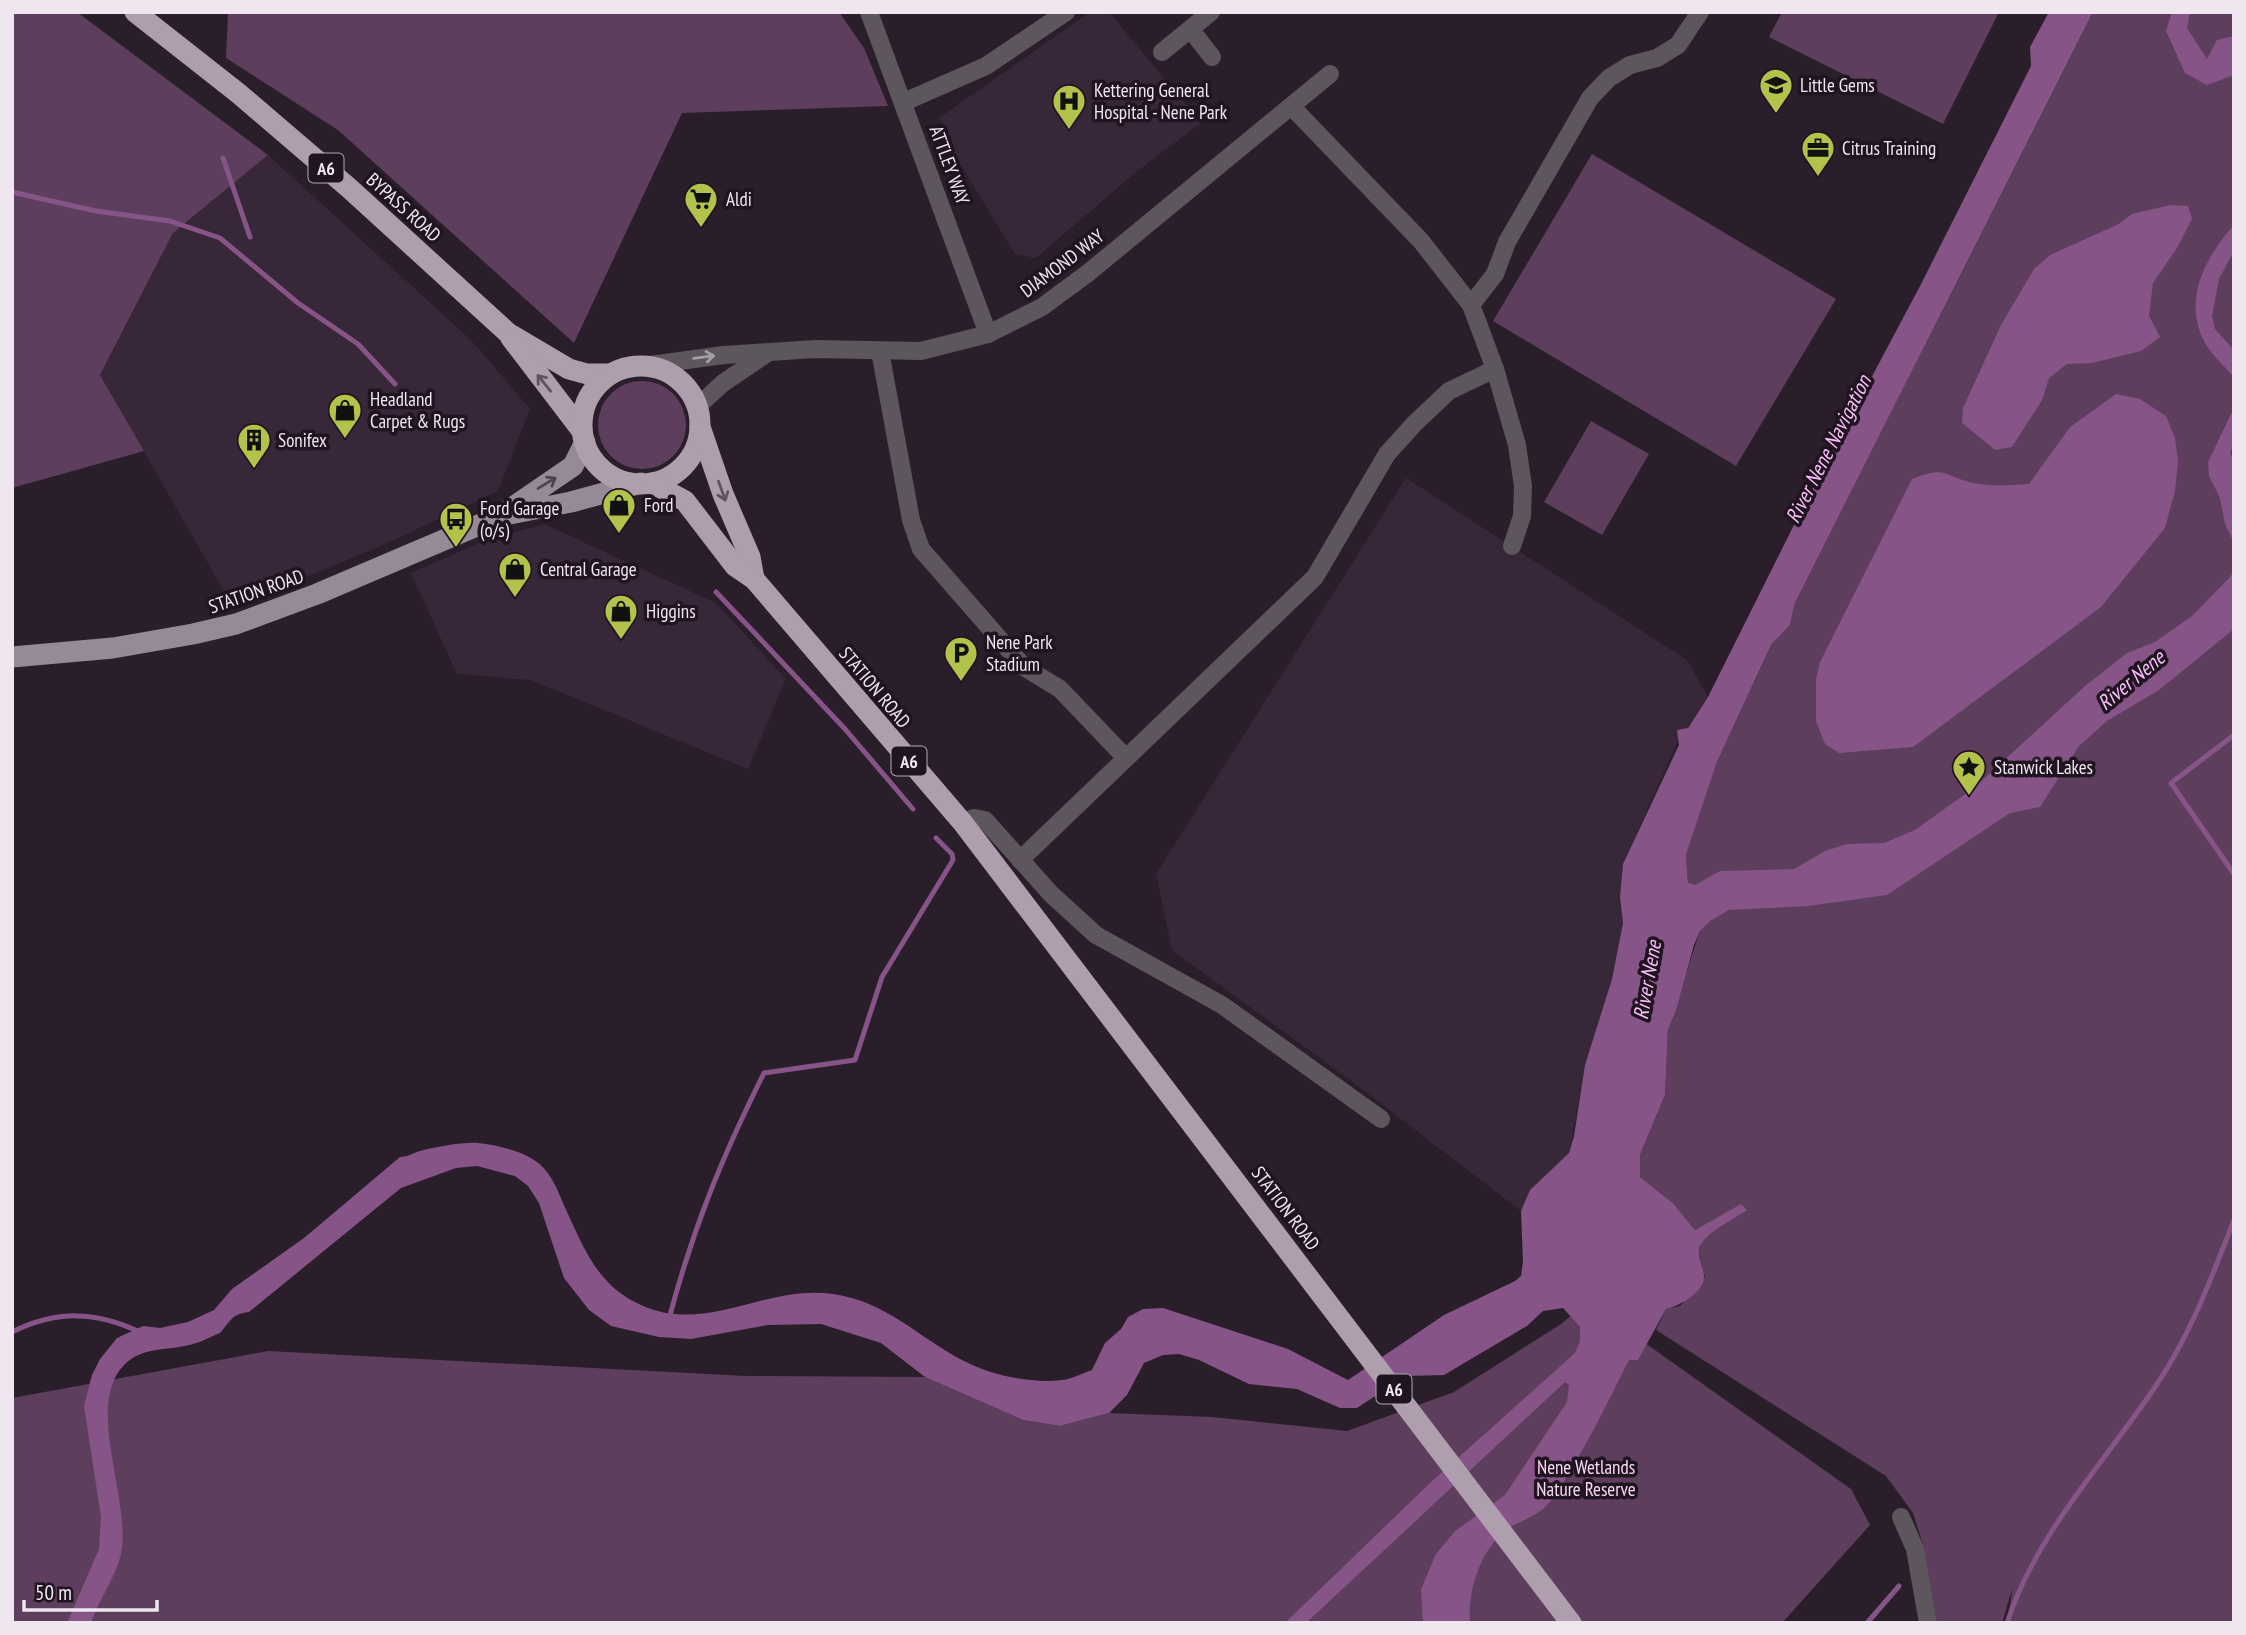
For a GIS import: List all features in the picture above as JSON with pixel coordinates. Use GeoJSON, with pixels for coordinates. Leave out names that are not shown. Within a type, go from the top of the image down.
{"type":"FeatureCollection","features":[{"type":"Feature","properties":{"kind":"highway","name":"BYPASS ROAD"},"geometry":{"type":"LineString","coordinates":[[135,12],[238,93],[340,180],[508,333],[583,436]]}},
{"type":"Feature","properties":{"kind":"highway","name":"BYPASS ROAD"},"geometry":{"type":"LineString","coordinates":[[508,333],[569,369],[587,374],[610,374]]}},
{"type":"Feature","properties":{"kind":"highway"},"geometry":{"type":"LineString","coordinates":[[643,366],[663,370],[681,381],[699,417],[697,444],[688,460],[676,472],[646,483],[623,481],[606,472],[593,459],[583,436],[586,403],[596,387],[610,374],[643,366]]}},
{"type":"Feature","properties":{"kind":"highway","name":"STATION ROAD"},"geometry":{"type":"LineString","coordinates":[[699,417],[726,505],[750,557],[754,579]]}},
{"type":"Feature","properties":{"kind":"highway","name":"STATION ROAD"},"geometry":{"type":"LineString","coordinates":[[646,483],[685,502],[735,566],[754,579],[963,823],[1570,1623]]}},
{"type":"Feature","properties":{"kind":"main road","name":"STATION ROAD"},"geometry":{"type":"LineString","coordinates":[[12,657],[113,648],[236,624],[317,594],[500,516],[573,466],[583,436]]}},
{"type":"Feature","properties":{"kind":"main road","name":"STATION ROAD"},"geometry":{"type":"LineString","coordinates":[[500,516],[646,483]]}},
{"type":"Feature","properties":{"kind":"street","name":"ATTLEY WAY"},"geometry":{"type":"LineString","coordinates":[[869,12],[988,334]]}},
{"type":"Feature","properties":{"kind":"street"},"geometry":{"type":"LineString","coordinates":[[904,102],[986,66],[1066,12]]}},
{"type":"Feature","properties":{"kind":"street"},"geometry":{"type":"LineString","coordinates":[[1162,52],[1211,12]]}},
{"type":"Feature","properties":{"kind":"street"},"geometry":{"type":"LineString","coordinates":[[1471,304],[1495,274],[1507,242],[1590,98],[1609,78],[1630,65],[1657,58],[1678,45],[1700,12]]}},
{"type":"Feature","properties":{"kind":"street"},"geometry":{"type":"LineString","coordinates":[[1191,30],[1212,57]]}},
{"type":"Feature","properties":{"kind":"street","name":"DIAMOND WAY"},"geometry":{"type":"LineString","coordinates":[[643,366],[724,355],[815,349],[921,351],[988,334],[1042,307],[1088,273],[1330,74]]}},
{"type":"Feature","properties":{"kind":"street"},"geometry":{"type":"LineString","coordinates":[[1292,106],[1421,241],[1471,304],[1495,369],[1517,445],[1523,486],[1522,516],[1512,546]]}},
{"type":"Feature","properties":{"kind":"street"},"geometry":{"type":"LineString","coordinates":[[880,351],[911,520],[921,549],[1024,667],[1060,689],[1125,757]]}},
{"type":"Feature","properties":{"kind":"street","name":"DIAMOND WAY"},"geometry":{"type":"LineString","coordinates":[[699,417],[723,383],[766,354]]}},
{"type":"Feature","properties":{"kind":"street"},"geometry":{"type":"LineString","coordinates":[[1020,860],[1315,577],[1387,454],[1415,423],[1449,391],[1495,369]]}},
{"type":"Feature","properties":{"kind":"street"},"geometry":{"type":"LineString","coordinates":[[963,823],[974,818],[985,820],[1051,894],[1096,934],[1222,1005],[1381,1119]]}},
{"type":"Feature","properties":{"kind":"street"},"geometry":{"type":"LineString","coordinates":[[1901,1517],[1915,1549],[1928,1623]]}},
{"type":"Feature","properties":{"kind":"shaded area","name":"Kettering General Hospital - Nene Park"},"geometry":{"type":"Polygon","coordinates":[[[1090,12],[1109,12],[1201,123],[1136,172],[1036,258],[1015,254],[948,144],[952,139],[939,118],[1090,12]]]}},
{"type":"Feature","properties":{"kind":"shaded area"},"geometry":{"type":"Polygon","coordinates":[[[268,155],[471,340],[530,409],[498,491],[379,547],[233,607],[100,375],[173,233],[268,155]]]}},
{"type":"Feature","properties":{"kind":"shaded area"},"geometry":{"type":"Polygon","coordinates":[[[1406,478],[1687,660],[1708,697],[1679,739],[1623,864],[1620,897],[1623,923],[1612,979],[1585,1065],[1569,1154],[1530,1190],[1521,1211],[1358,1086],[1172,950],[1156,874],[1406,478]]]}},
{"type":"Feature","properties":{"kind":"shaded area"},"geometry":{"type":"Polygon","coordinates":[[[544,524],[716,603],[786,679],[748,769],[531,680],[457,674],[411,573],[491,538],[544,524]]]}},
{"type":"Feature","properties":{"kind":"green space"},"geometry":{"type":"Polygon","coordinates":[[[12,12],[77,12],[268,155],[173,233],[100,375],[144,451],[12,488],[12,12]]]}},
{"type":"Feature","properties":{"kind":"green space"},"geometry":{"type":"Polygon","coordinates":[[[228,12],[839,12],[864,48],[888,106],[682,113],[574,343],[338,130],[226,58],[228,12]]]}},
{"type":"Feature","properties":{"kind":"green space"},"geometry":{"type":"Polygon","coordinates":[[[1782,12],[1999,12],[1943,124],[1769,37],[1782,12]]]}},
{"type":"Feature","properties":{"kind":"green space","name":"Stanwick Lakes"},"geometry":{"type":"Polygon","coordinates":[[[2093,12],[2234,12],[2234,1623],[2008,1623],[2012,1589],[2002,1623],[1937,1623],[1923,1545],[1913,1513],[1886,1476],[1656,1330],[1666,1309],[1680,1306],[1705,1277],[1698,1252],[1702,1242],[1741,1205],[1695,1230],[1673,1203],[1640,1177],[1640,1155],[1665,1095],[1668,1029],[1700,931],[1688,883],[1686,855],[1717,762],[1771,645],[1790,625],[1795,603],[2093,12]]]}},
{"type":"Feature","properties":{"kind":"green space"},"geometry":{"type":"Polygon","coordinates":[[[1592,154],[1836,299],[1736,466],[1493,321],[1592,154]]]}},
{"type":"Feature","properties":{"kind":"green space"},"geometry":{"type":"Polygon","coordinates":[[[633,381],[651,381],[667,388],[679,400],[686,416],[686,434],[679,450],[667,462],[651,469],[633,469],[617,462],[605,450],[598,434],[598,416],[605,400],[617,388],[633,381]]]}},
{"type":"Feature","properties":{"kind":"green space"},"geometry":{"type":"Polygon","coordinates":[[[1591,421],[1649,454],[1602,535],[1544,502],[1591,421]]]}},
{"type":"Feature","properties":{"kind":"green space","name":"Nene Wetlands Nature Reserve"},"geometry":{"type":"Polygon","coordinates":[[[1592,1299],[1645,1343],[1851,1489],[1870,1525],[1782,1623],[12,1623],[12,1398],[268,1351],[746,1376],[925,1377],[1023,1420],[1060,1426],[1109,1413],[1212,1417],[1347,1431],[1454,1392],[1561,1324],[1592,1299]]]}},
{"type":"Feature","properties":{"kind":"water","name":"River Nene"},"geometry":{"type":"Polygon","coordinates":[[[2049,12],[2093,12],[1795,603],[1790,625],[1771,645],[1717,762],[1686,855],[1688,883],[1695,885],[1720,871],[1794,869],[1825,851],[1847,844],[1884,843],[1915,830],[1975,787],[2085,686],[2127,653],[2155,642],[2192,616],[2231,576],[2234,567],[2234,629],[2159,690],[2107,721],[2079,746],[2040,807],[2010,813],[1887,895],[1808,906],[1729,910],[1710,921],[1700,931],[1668,1029],[1665,1095],[1640,1155],[1640,1177],[1673,1203],[1695,1230],[1741,1204],[1747,1210],[1717,1229],[1702,1243],[1699,1251],[1704,1281],[1701,1287],[1685,1301],[1666,1309],[1638,1360],[1629,1360],[1584,1447],[1554,1497],[1547,1506],[1507,1529],[1488,1551],[1480,1565],[1471,1594],[1470,1623],[1423,1623],[1421,1589],[1436,1554],[1455,1531],[1505,1495],[1567,1402],[1569,1385],[1565,1382],[1306,1623],[1285,1623],[1431,1482],[1575,1353],[1580,1341],[1580,1327],[1563,1308],[1543,1311],[1527,1326],[1444,1375],[1406,1376],[1357,1408],[1340,1408],[1297,1389],[1249,1384],[1199,1360],[1179,1354],[1163,1355],[1144,1363],[1127,1395],[1109,1413],[1060,1426],[1023,1420],[925,1377],[881,1343],[821,1324],[768,1325],[691,1339],[659,1337],[611,1326],[589,1310],[564,1278],[539,1203],[528,1186],[515,1176],[477,1166],[456,1168],[401,1188],[249,1312],[235,1317],[220,1333],[193,1344],[147,1352],[124,1365],[113,1383],[108,1404],[108,1429],[123,1532],[121,1554],[91,1623],[67,1623],[99,1549],[101,1517],[84,1406],[92,1375],[100,1359],[117,1338],[143,1326],[160,1328],[188,1322],[214,1310],[232,1289],[304,1238],[400,1157],[426,1149],[478,1143],[528,1156],[539,1164],[555,1185],[577,1234],[602,1275],[626,1297],[641,1305],[665,1313],[689,1315],[784,1296],[833,1294],[870,1304],[886,1312],[947,1352],[974,1366],[1025,1379],[1062,1380],[1092,1370],[1105,1343],[1121,1329],[1128,1317],[1143,1309],[1163,1308],[1288,1349],[1348,1380],[1444,1315],[1515,1281],[1521,1276],[1523,1262],[1521,1211],[1530,1190],[1569,1153],[1574,1136],[1585,1065],[1612,979],[1623,923],[1620,897],[1623,864],[1679,745],[1677,730],[1688,728],[1708,697],[1811,491],[1919,288],[2031,66],[2030,47],[2049,12]]]}},
{"type":"Feature","properties":{"kind":"water"},"geometry":{"type":"Polygon","coordinates":[[[2172,12],[2190,12],[2187,28],[2207,59],[2217,40],[2234,36],[2234,75],[2207,85],[2185,73],[2166,31],[2172,12]]]}},
{"type":"Feature","properties":{"kind":"water"},"geometry":{"type":"Polygon","coordinates":[[[2170,205],[2188,206],[2192,219],[2177,248],[2153,283],[2149,316],[2160,337],[2141,351],[2092,363],[2067,364],[2049,378],[2042,400],[2012,447],[1995,450],[1962,423],[1963,408],[2001,325],[2034,269],[2050,255],[2119,224],[2132,214],[2170,205]]]}},
{"type":"Feature","properties":{"kind":"water"},"geometry":{"type":"Polygon","coordinates":[[[2234,225],[2234,251],[2219,279],[2212,316],[2215,329],[2234,350],[2234,377],[2203,339],[2197,323],[2196,308],[2197,292],[2207,263],[2234,225]]]}},
{"type":"Feature","properties":{"kind":"water"},"geometry":{"type":"Polygon","coordinates":[[[2116,394],[2140,399],[2166,416],[2175,438],[2178,461],[2175,491],[2165,528],[2101,607],[1913,747],[1839,753],[1825,744],[1816,721],[1816,679],[1820,662],[1912,479],[1939,472],[1981,484],[2029,484],[2070,427],[2116,394]]]}},
{"type":"Feature","properties":{"kind":"water"},"geometry":{"type":"Polygon","coordinates":[[[2234,408],[2234,444],[2230,453],[2234,461],[2234,543],[2225,524],[2220,498],[2209,476],[2208,462],[2234,408]]]}},
{"type":"Feature","properties":{"kind":"waterway"},"geometry":{"type":"LineString","coordinates":[[223,158],[250,237]]}},
{"type":"Feature","properties":{"kind":"waterway"},"geometry":{"type":"LineString","coordinates":[[12,192],[96,211],[170,221],[220,238],[298,303],[358,344],[395,384]]}},
{"type":"Feature","properties":{"kind":"waterway"},"geometry":{"type":"LineString","coordinates":[[716,592],[845,729],[913,809]]}},
{"type":"Feature","properties":{"kind":"waterway"},"geometry":{"type":"LineString","coordinates":[[2234,735],[2171,783],[2234,874]]}},
{"type":"Feature","properties":{"kind":"waterway"},"geometry":{"type":"LineString","coordinates":[[669,1319],[710,1193],[764,1073],[855,1060],[882,977],[953,860],[952,854],[936,838]]}},
{"type":"Feature","properties":{"kind":"waterway"},"geometry":{"type":"LineString","coordinates":[[2007,1623],[2020,1590],[2054,1528],[2169,1365],[2200,1304],[2234,1220]]}},
{"type":"Feature","properties":{"kind":"waterway"},"geometry":{"type":"LineString","coordinates":[[12,1332],[45,1320],[76,1316],[108,1320],[140,1332]]}},
{"type":"Feature","properties":{"kind":"waterway"},"geometry":{"type":"LineString","coordinates":[[1867,1623],[1899,1586]]}},
{"type":"Feature","properties":{"kind":"place","name":"Little Gems"},"geometry":{"type":"Point","coordinates":[1776,115]}},
{"type":"Feature","properties":{"kind":"place","name":"Kettering General Hospital - Nene Park"},"geometry":{"type":"Point","coordinates":[1069,131]}},
{"type":"Feature","properties":{"kind":"place","name":"Citrus Training"},"geometry":{"type":"Point","coordinates":[1818,178]}},
{"type":"Feature","properties":{"kind":"place","name":"Aldi"},"geometry":{"type":"Point","coordinates":[701,229]}},
{"type":"Feature","properties":{"kind":"place","name":"Headland Carpet & Rugs"},"geometry":{"type":"Point","coordinates":[345,440]}},
{"type":"Feature","properties":{"kind":"place","name":"Sonifex"},"geometry":{"type":"Point","coordinates":[254,470]}},
{"type":"Feature","properties":{"kind":"place","name":"Ford"},"geometry":{"type":"Point","coordinates":[619,535]}},
{"type":"Feature","properties":{"kind":"place","name":"Ford Garage (o/s)"},"geometry":{"type":"Point","coordinates":[456,549]}},
{"type":"Feature","properties":{"kind":"place","name":"Central Garage"},"geometry":{"type":"Point","coordinates":[515,599]}},
{"type":"Feature","properties":{"kind":"place","name":"Higgins"},"geometry":{"type":"Point","coordinates":[621,641]}},
{"type":"Feature","properties":{"kind":"place","name":"Nene Park Stadium"},"geometry":{"type":"Point","coordinates":[961,683]}},
{"type":"Feature","properties":{"kind":"place","name":"Stanwick Lakes"},"geometry":{"type":"Point","coordinates":[1969,797]}},
{"type":"Feature","properties":{"kind":"water label","name":"River Nene Navigation"},"geometry":{"type":"Point","coordinates":[1828,449]}}]}
